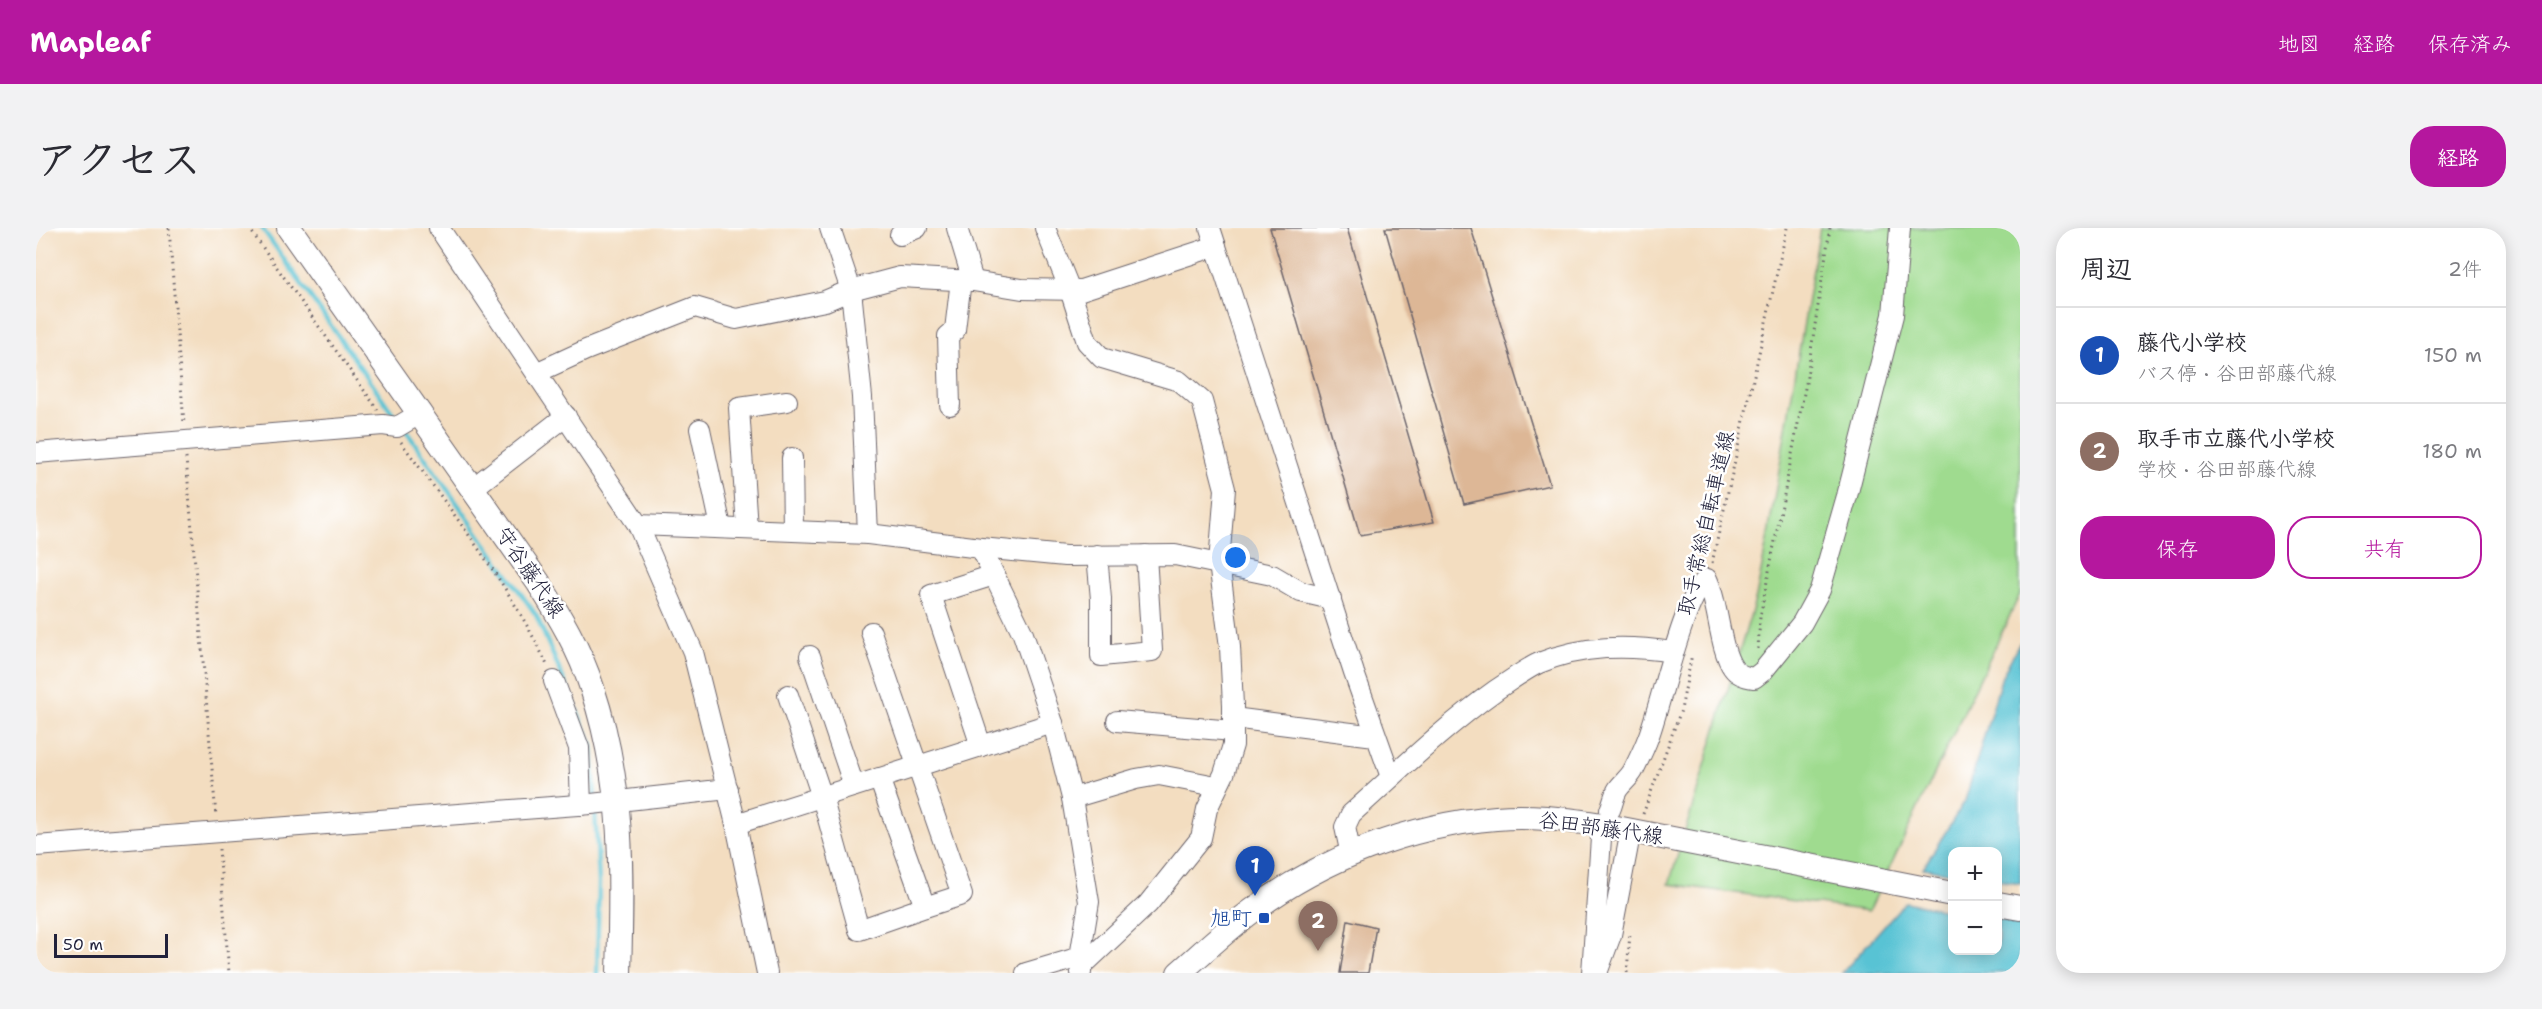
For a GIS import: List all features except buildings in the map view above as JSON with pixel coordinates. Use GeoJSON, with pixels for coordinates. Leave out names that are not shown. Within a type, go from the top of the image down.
{"type":"FeatureCollection","features":[{"type":"Feature","properties":{"kind":"main road","name":"守谷藤代線"},"geometry":{"type":"LineString","coordinates":[[289,228],[421,413],[563,622],[592,686],[607,742],[617,800],[622,865],[619,973]]}},
{"type":"Feature","properties":{"kind":"main road","name":"谷田部藤代線"},"geometry":{"type":"LineString","coordinates":[[1179,973],[1253,910],[1316,871],[1351,855],[1434,828],[1497,818],[1561,818],[1636,826],[1676,839],[1948,893]]}},
{"type":"Feature","properties":{"kind":"main road"},"geometry":{"type":"LineString","coordinates":[[2002,905],[2020,908]]}},
{"type":"Feature","properties":{"kind":"street"},"geometry":{"type":"LineString","coordinates":[[439,228],[538,372],[638,525],[693,652],[728,789],[767,973]]}},
{"type":"Feature","properties":{"kind":"street"},"geometry":{"type":"LineString","coordinates":[[830,228],[851,290],[862,397],[868,534]]}},
{"type":"Feature","properties":{"kind":"street"},"geometry":{"type":"LineString","coordinates":[[950,405],[948,336],[955,330],[967,280],[957,228]]}},
{"type":"Feature","properties":{"kind":"street"},"geometry":{"type":"LineString","coordinates":[[1026,973],[1081,966],[1148,904],[1201,838],[1207,809],[1216,786],[1224,774],[1233,745],[1230,647],[1219,563],[1226,489],[1202,401],[1179,381],[1102,358],[1087,342],[1070,290],[1045,228]]}},
{"type":"Feature","properties":{"kind":"street"},"geometry":{"type":"LineString","coordinates":[[1610,810],[1617,790],[1632,773],[1648,738],[1665,689],[1673,652],[1697,593],[1707,579],[1714,594],[1726,649],[1733,667],[1743,677],[1754,678],[1763,671],[1802,623],[1820,590],[1847,496],[1893,315],[1900,228]]}},
{"type":"Feature","properties":{"kind":"street"},"geometry":{"type":"LineString","coordinates":[[538,372],[586,350],[695,307],[736,319],[825,301],[851,290],[900,277],[967,280],[1023,289],[1081,290],[1213,237],[1391,777]]}},
{"type":"Feature","properties":{"kind":"street"},"geometry":{"type":"LineString","coordinates":[[747,528],[740,408],[787,401]]}},
{"type":"Feature","properties":{"kind":"street"},"geometry":{"type":"LineString","coordinates":[[36,453],[397,427],[421,413]]}},
{"type":"Feature","properties":{"kind":"street"},"geometry":{"type":"LineString","coordinates":[[473,488],[566,416]]}},
{"type":"Feature","properties":{"kind":"street"},"geometry":{"type":"LineString","coordinates":[[700,429],[721,527]]}},
{"type":"Feature","properties":{"kind":"street"},"geometry":{"type":"LineString","coordinates":[[792,458],[793,530]]}},
{"type":"Feature","properties":{"kind":"street"},"geometry":{"type":"LineString","coordinates":[[638,525],[868,534],[1065,556],[1175,555],[1272,575],[1301,592],[1331,600]]}},
{"type":"Feature","properties":{"kind":"street"},"geometry":{"type":"LineString","coordinates":[[981,548],[1023,634],[1053,723],[1072,798],[1089,902],[1081,966]]}},
{"type":"Feature","properties":{"kind":"street"},"geometry":{"type":"LineString","coordinates":[[1097,555],[1101,599],[1101,656],[1152,651],[1146,555]]}},
{"type":"Feature","properties":{"kind":"street"},"geometry":{"type":"LineString","coordinates":[[981,746],[931,595],[994,575]]}},
{"type":"Feature","properties":{"kind":"street"},"geometry":{"type":"LineString","coordinates":[[788,694],[822,796],[859,930],[962,895],[919,765],[871,632]]}},
{"type":"Feature","properties":{"kind":"street"},"geometry":{"type":"LineString","coordinates":[[1351,855],[1345,827],[1351,814],[1475,705],[1538,664],[1575,652],[1612,646],[1673,652]]}},
{"type":"Feature","properties":{"kind":"street"},"geometry":{"type":"LineString","coordinates":[[810,656],[854,786]]}},
{"type":"Feature","properties":{"kind":"street"},"geometry":{"type":"LineString","coordinates":[[554,681],[579,748],[581,805]]}},
{"type":"Feature","properties":{"kind":"street"},"geometry":{"type":"LineString","coordinates":[[1117,721],[1233,724],[1376,736]]}},
{"type":"Feature","properties":{"kind":"street"},"geometry":{"type":"LineString","coordinates":[[736,824],[1053,723]]}},
{"type":"Feature","properties":{"kind":"street"},"geometry":{"type":"LineString","coordinates":[[1072,798],[1136,779],[1159,775],[1216,786]]}},
{"type":"Feature","properties":{"kind":"street"},"geometry":{"type":"LineString","coordinates":[[879,778],[925,907]]}},
{"type":"Feature","properties":{"kind":"street"},"geometry":{"type":"LineString","coordinates":[[36,846],[581,805],[728,789]]}},
{"type":"Feature","properties":{"kind":"street"},"geometry":{"type":"LineString","coordinates":[[1597,973],[1611,935],[1636,826]]}},
{"type":"Feature","properties":{"kind":"street"},"geometry":{"type":"LineString","coordinates":[[1592,973],[1601,838]]}},
{"type":"Feature","properties":{"kind":"path"},"geometry":{"type":"LineString","coordinates":[[169,228],[229,973]]}},
{"type":"Feature","properties":{"kind":"path"},"geometry":{"type":"LineString","coordinates":[[249,228],[488,563],[539,649],[554,681]]}},
{"type":"Feature","properties":{"kind":"path","name":"取手常総自転車道線"},"geometry":{"type":"LineString","coordinates":[[1707,579],[1787,228]]}},
{"type":"Feature","properties":{"kind":"path"},"geometry":{"type":"LineString","coordinates":[[1763,671],[1758,646],[1760,616],[1806,383],[1830,228]]}},
{"type":"Feature","properties":{"kind":"path","name":"取手常総自転車道線"},"geometry":{"type":"LineString","coordinates":[[1636,826],[1681,710],[1694,645]]}},
{"type":"Feature","properties":{"kind":"green space"},"geometry":{"type":"Polygon","coordinates":[[[1820,228],[2020,228],[2020,594],[1869,911],[1669,884],[1756,597],[1820,228]]]}},
{"type":"Feature","properties":{"kind":"water"},"geometry":{"type":"Polygon","coordinates":[[[2020,642],[2020,884],[2002,881],[2002,847],[1948,847],[1948,872],[1923,868],[1965,801],[2002,676],[2020,642]]]}},
{"type":"Feature","properties":{"kind":"water"},"geometry":{"type":"Polygon","coordinates":[[[1905,902],[1948,910],[1948,955],[2002,955],[2002,920],[2020,923],[2020,973],[1842,973],[1905,902]]]}},
{"type":"Feature","properties":{"kind":"waterway"},"geometry":{"type":"LineString","coordinates":[[262,228],[399,422]]}},
{"type":"Feature","properties":{"kind":"waterway"},"geometry":{"type":"LineString","coordinates":[[404,428],[536,615],[592,746],[595,799]]}},
{"type":"Feature","properties":{"kind":"waterway"},"geometry":{"type":"LineString","coordinates":[[595,810],[599,882],[597,973]]}},
{"type":"Feature","properties":{"kind":"place","name":"藤代小学校"},"geometry":{"type":"Point","coordinates":[1255,896]}},
{"type":"Feature","properties":{"kind":"place","name":"旭町"},"geometry":{"type":"Point","coordinates":[1264,918]}},
{"type":"Feature","properties":{"kind":"place","name":"取手市立藤代小学校"},"geometry":{"type":"Point","coordinates":[1318,951]}}]}
